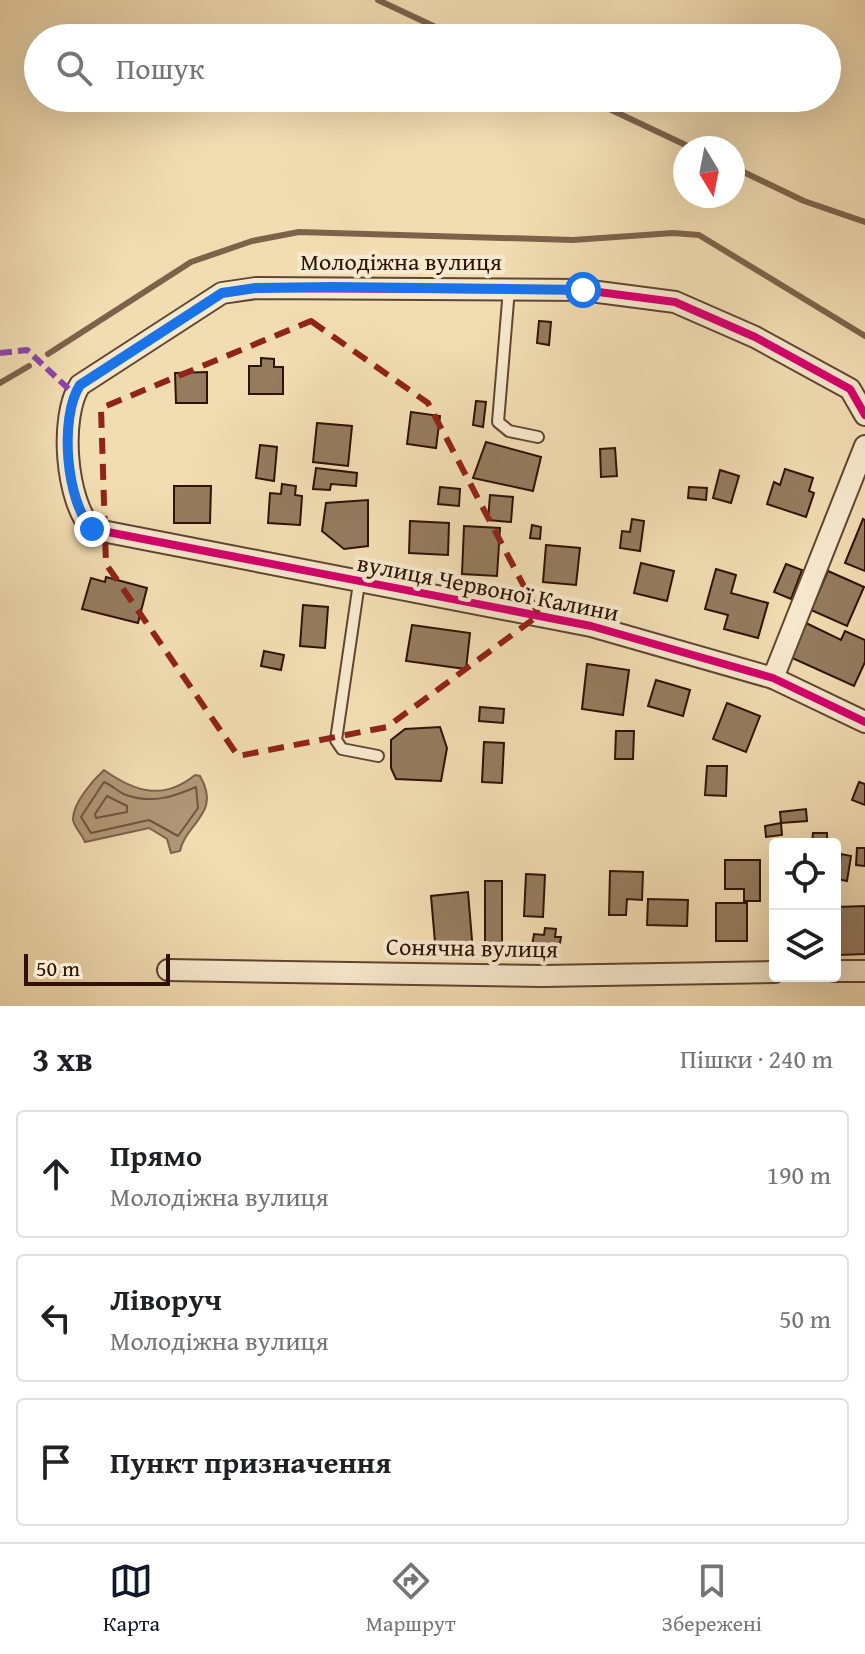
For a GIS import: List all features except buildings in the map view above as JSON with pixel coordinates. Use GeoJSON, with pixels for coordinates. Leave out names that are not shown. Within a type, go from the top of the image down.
{"type":"FeatureCollection","features":[{"type":"Feature","properties":{"kind":"street","name":"Молодіжна вулиця"},"geometry":{"type":"LineString","coordinates":[[92,529],[81,517],[75,498],[68,446],[69,405],[74,394],[80,385],[222,293],[256,288],[333,287],[583,290],[675,302],[755,337],[850,389],[865,415]]}},
{"type":"Feature","properties":{"kind":"street"},"geometry":{"type":"LineString","coordinates":[[773,678],[865,446]]}},
{"type":"Feature","properties":{"kind":"street","name":"вулиця Червоної Калини"},"geometry":{"type":"LineString","coordinates":[[92,529],[591,626],[773,678],[865,722]]}},
{"type":"Feature","properties":{"kind":"street","name":"Сонячна вулиця"},"geometry":{"type":"LineString","coordinates":[[168,970],[542,976],[769,972]]}},
{"type":"Feature","properties":{"kind":"street"},"geometry":{"type":"LineString","coordinates":[[841,971],[865,971]]}},
{"type":"Feature","properties":{"kind":"lane"},"geometry":{"type":"LineString","coordinates":[[509,289],[498,422],[509,431],[538,437]]}},
{"type":"Feature","properties":{"kind":"lane"},"geometry":{"type":"LineString","coordinates":[[359,583],[336,740],[342,749],[378,756]]}},
{"type":"Feature","properties":{"kind":"highlighted area"},"geometry":{"type":"Polygon","coordinates":[[[311,321],[428,403],[539,615],[387,727],[238,756],[106,564],[101,408],[311,321]]]}},
{"type":"Feature","properties":{"kind":"water"},"geometry":{"type":"Polygon","coordinates":[[[104,770],[127,784],[160,791],[195,775],[200,776],[206,789],[205,809],[183,841],[180,851],[171,853],[167,839],[149,828],[85,842],[73,822],[74,813],[84,792],[104,770]]]}},
{"type":"Feature","properties":{"kind":"waterway"},"geometry":{"type":"LineString","coordinates":[[378,0],[429,24]]}},
{"type":"Feature","properties":{"kind":"waterway"},"geometry":{"type":"LineString","coordinates":[[616,112],[673,139]]}},
{"type":"Feature","properties":{"kind":"waterway"},"geometry":{"type":"LineString","coordinates":[[745,173],[804,201],[865,222]]}},
{"type":"Feature","properties":{"kind":"waterway"},"geometry":{"type":"LineString","coordinates":[[48,354],[191,262],[252,241],[299,232],[573,240],[673,233],[699,235],[865,336]]}},
{"type":"Feature","properties":{"kind":"waterway"},"geometry":{"type":"LineString","coordinates":[[0,383],[29,366]]}},
{"type":"Feature","properties":{"kind":"marked path"},"geometry":{"type":"LineString","coordinates":[[0,353],[27,350],[74,394]]}},
{"type":"Feature","properties":{"kind":"cycle path"},"geometry":{"type":"LineString","coordinates":[[865,415],[850,389],[755,337],[675,302],[583,290],[256,288],[222,293],[80,385],[73,399],[68,438],[68,459],[76,500],[92,529],[591,626],[773,678],[865,722]]}},
{"type":"Feature","properties":{"kind":"route"},"geometry":{"type":"LineString","coordinates":[[92,529],[81,517],[75,498],[68,446],[69,405],[74,394],[80,385],[222,293],[256,288],[333,287],[583,290]]}}]}
